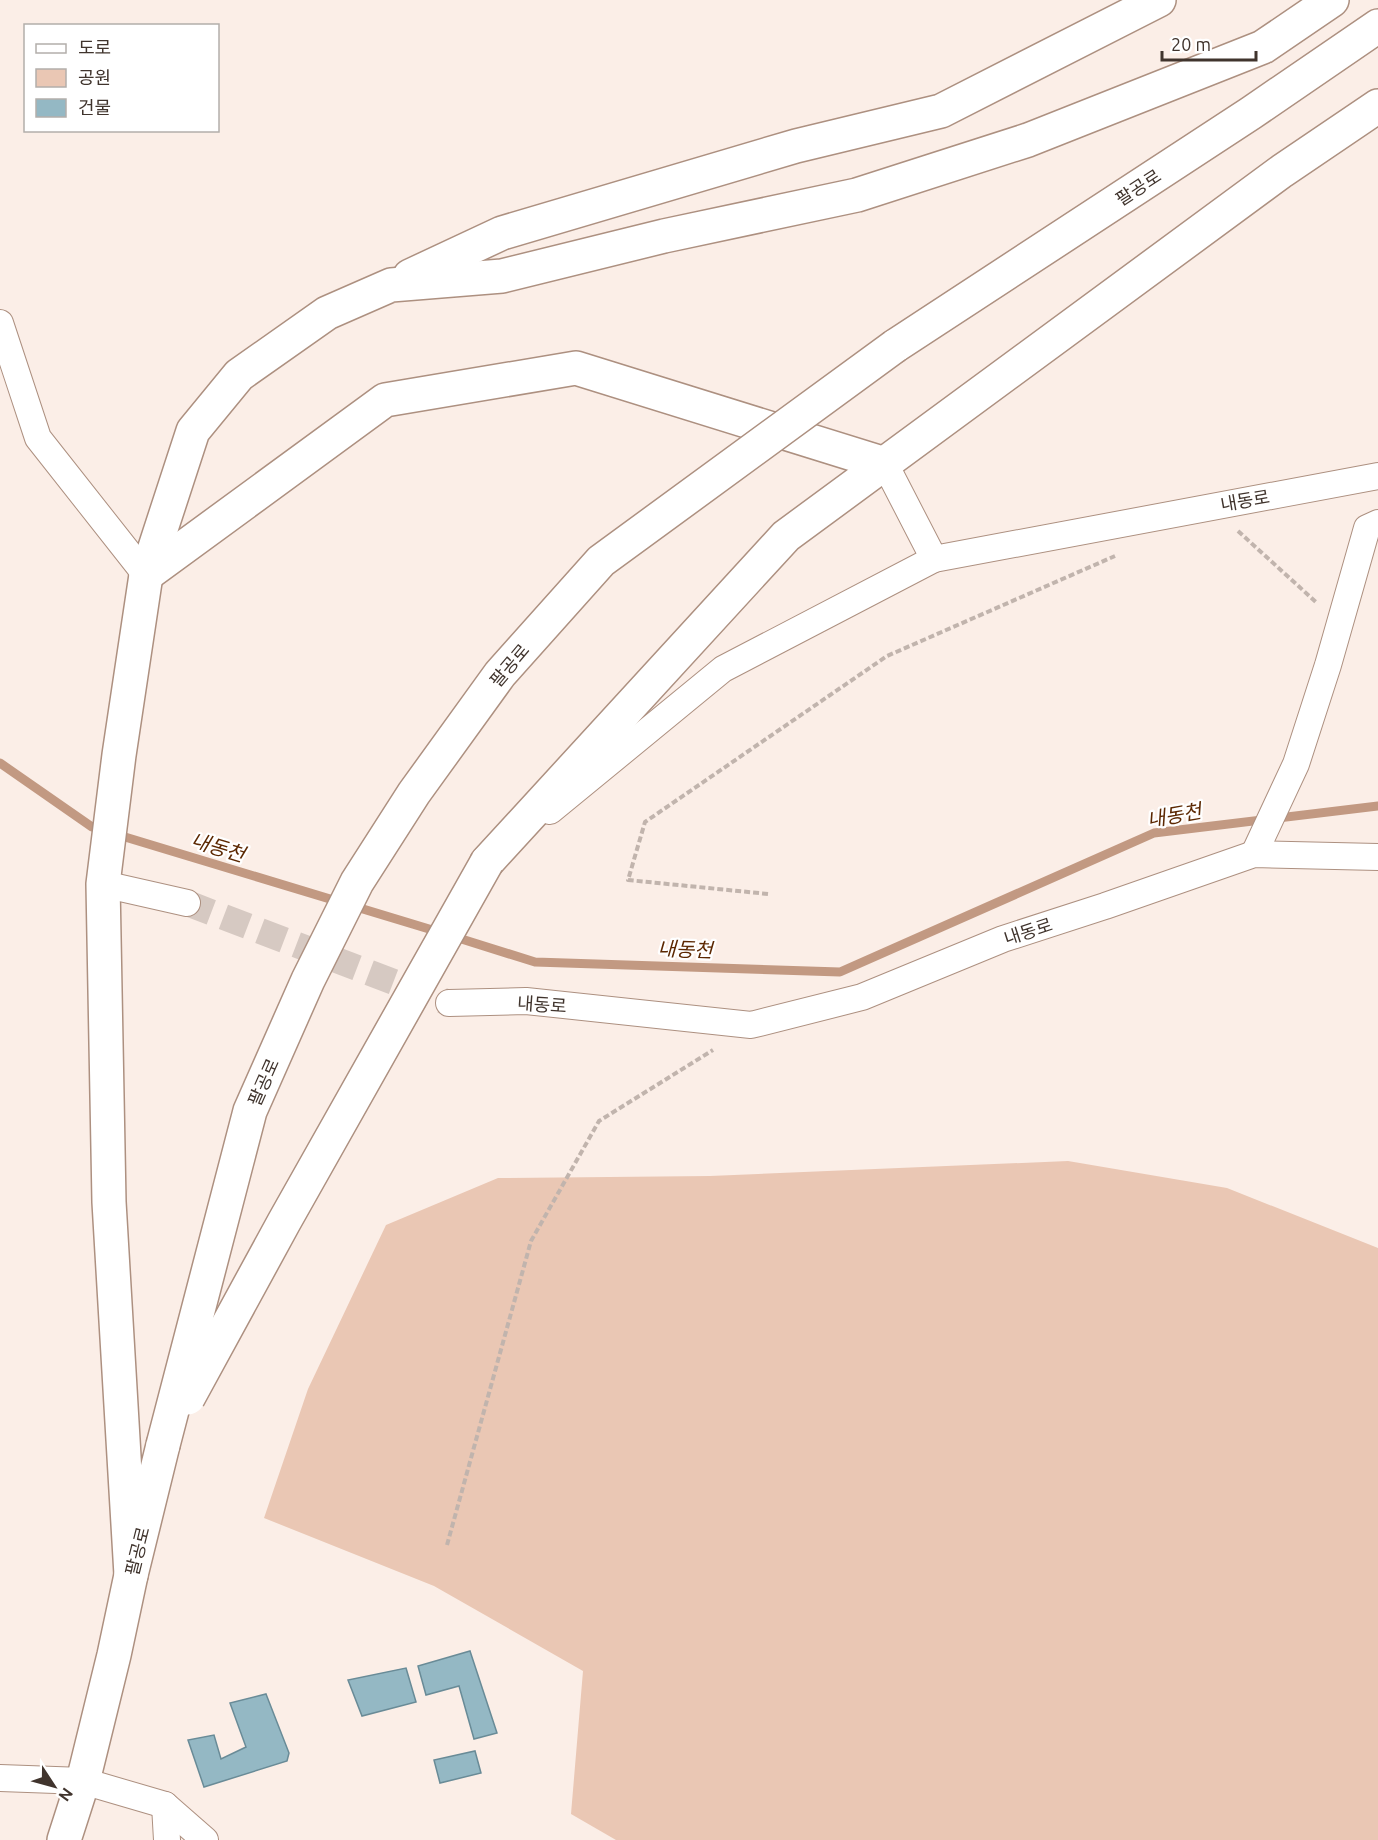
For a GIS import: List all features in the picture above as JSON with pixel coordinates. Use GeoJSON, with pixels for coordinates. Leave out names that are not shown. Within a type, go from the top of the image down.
{"type":"FeatureCollection","features":[{"type":"Feature","properties":{"kind":"main road"},"geometry":{"type":"LineString","coordinates":[[130,1575],[109,1202],[104,884],[119,755],[146,575],[193,431],[239,375],[327,313],[502,233],[796,146],[941,111],[1159,0]]}},
{"type":"Feature","properties":{"kind":"main road"},"geometry":{"type":"LineString","coordinates":[[391,285],[502,276],[664,236],[857,195],[1028,140],[1263,46],[1332,0]]}},
{"type":"Feature","properties":{"kind":"main road","name":"팔공로"},"geometry":{"type":"LineString","coordinates":[[64,1840],[83,1781],[114,1655],[130,1575],[250,1111],[308,980],[357,882],[414,793],[500,674],[601,561],[678,503],[896,346],[1251,113],[1378,26]]}},
{"type":"Feature","properties":{"kind":"main road"},"geometry":{"type":"LineString","coordinates":[[163,1445],[289,1211],[487,862],[786,536],[1282,171],[1378,106]]}},
{"type":"Feature","properties":{"kind":"main road"},"geometry":{"type":"LineString","coordinates":[[146,575],[385,400],[576,368],[885,464]]}},
{"type":"Feature","properties":{"kind":"main road","name":"팔공로"},"geometry":{"type":"LineString","coordinates":[[53,1840],[83,1781]]}},
{"type":"Feature","properties":{"kind":"street"},"geometry":{"type":"LineString","coordinates":[[0,323],[38,438],[146,575]]}},
{"type":"Feature","properties":{"kind":"street"},"geometry":{"type":"LineString","coordinates":[[885,464],[933,559]]}},
{"type":"Feature","properties":{"kind":"street","name":"내동로"},"geometry":{"type":"LineString","coordinates":[[487,862],[723,669],[933,559],[1378,476]]}},
{"type":"Feature","properties":{"kind":"street"},"geometry":{"type":"LineString","coordinates":[[1378,523],[1367,528],[1340,624],[1296,764],[1254,854],[1378,856]]}},
{"type":"Feature","properties":{"kind":"street","name":"내동로"},"geometry":{"type":"LineString","coordinates":[[449,1003],[526,1001],[751,1025],[862,997],[1003,939],[1254,854]]}},
{"type":"Feature","properties":{"kind":"street"},"geometry":{"type":"LineString","coordinates":[[104,884],[187,903]]}},
{"type":"Feature","properties":{"kind":"street"},"geometry":{"type":"LineString","coordinates":[[0,1778],[83,1781],[165,1805],[205,1840]]}},
{"type":"Feature","properties":{"kind":"street"},"geometry":{"type":"LineString","coordinates":[[165,1805],[167,1840]]}},
{"type":"Feature","properties":{"kind":"street"},"geometry":{"type":"LineString","coordinates":[[165,1805],[188,1840]]}},
{"type":"Feature","properties":{"kind":"path"},"geometry":{"type":"LineString","coordinates":[[1208,506],[1340,624]]}},
{"type":"Feature","properties":{"kind":"path"},"geometry":{"type":"LineString","coordinates":[[768,894],[628,880],[645,822],[887,656],[1124,552]]}},
{"type":"Feature","properties":{"kind":"path"},"geometry":{"type":"LineString","coordinates":[[447,1545],[531,1241],[599,1121],[751,1025]]}},
{"type":"Feature","properties":{"kind":"green space"},"geometry":{"type":"Polygon","coordinates":[[[1068,1161],[1227,1188],[1378,1248],[1378,1840],[616,1840],[571,1814],[583,1671],[434,1586],[264,1518],[308,1389],[386,1225],[498,1178],[710,1176],[1068,1161]]]}},
{"type":"Feature","properties":{"kind":"building"},"geometry":{"type":"Polygon","coordinates":[[[470,1651],[497,1733],[474,1739],[459,1686],[426,1695],[418,1666],[470,1651]]]}},
{"type":"Feature","properties":{"kind":"building"},"geometry":{"type":"Polygon","coordinates":[[[406,1668],[416,1702],[362,1716],[348,1680],[406,1668]]]}},
{"type":"Feature","properties":{"kind":"building"},"geometry":{"type":"Polygon","coordinates":[[[266,1694],[289,1753],[287,1761],[204,1787],[188,1740],[214,1735],[221,1759],[246,1747],[230,1703],[266,1694]]]}},
{"type":"Feature","properties":{"kind":"building"},"geometry":{"type":"Polygon","coordinates":[[[475,1751],[481,1773],[440,1783],[434,1760],[475,1751]]]}},
{"type":"Feature","properties":{"kind":"waterway","name":"내동천"},"geometry":{"type":"LineString","coordinates":[[0,763],[92,827],[439,932]]}},
{"type":"Feature","properties":{"kind":"waterway","name":"내동천"},"geometry":{"type":"LineString","coordinates":[[452,936],[535,962],[840,972],[1154,833],[1378,806]]}},
{"type":"Feature","properties":{"kind":"tunnel"},"geometry":{"type":"LineString","coordinates":[[187,903],[449,1003]]}}]}
